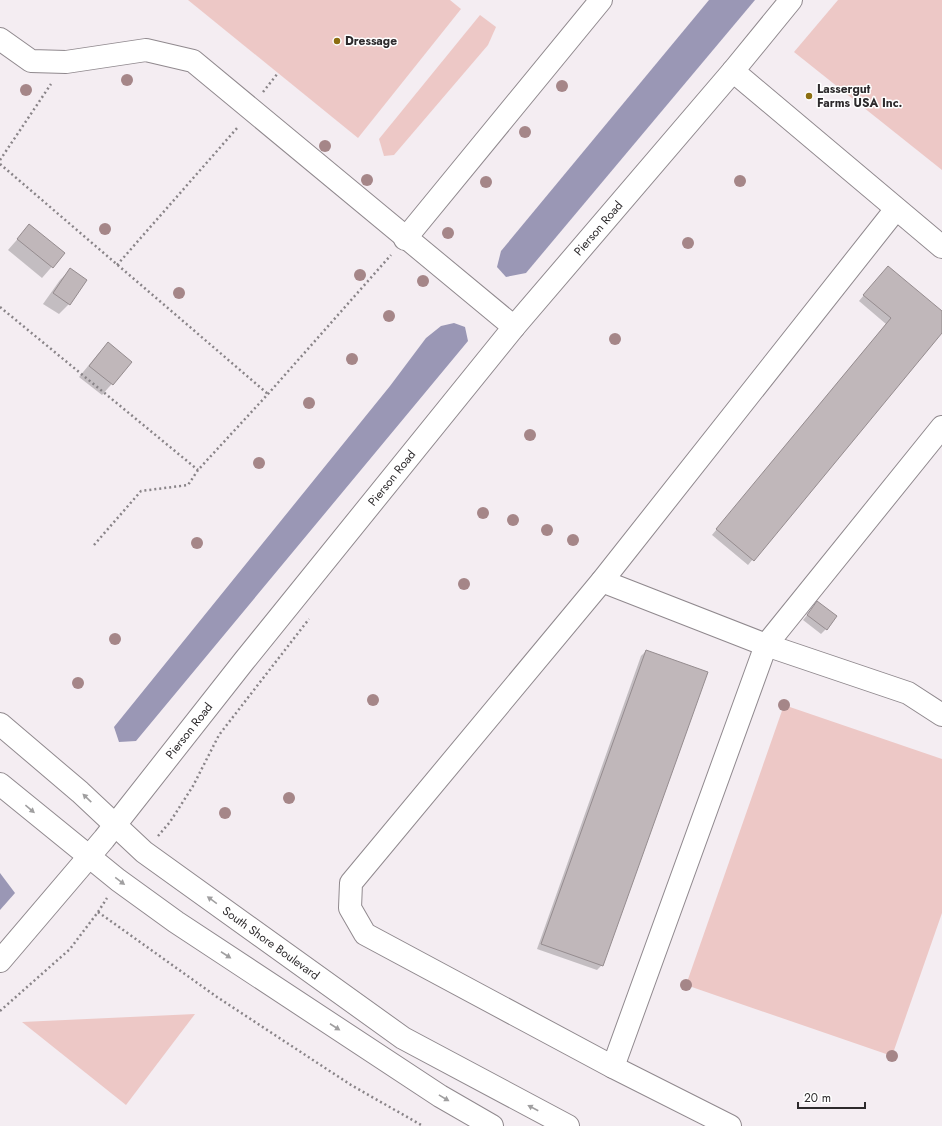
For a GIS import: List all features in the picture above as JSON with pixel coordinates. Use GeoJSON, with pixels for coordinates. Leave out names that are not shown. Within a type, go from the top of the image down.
{"type":"FeatureCollection","features":[{"type":"Feature","properties":{"kind":"street"},"geometry":{"type":"LineString","coordinates":[[405,239],[601,0]]}},
{"type":"Feature","properties":{"kind":"street","name":"Pierson Road"},"geometry":{"type":"LineString","coordinates":[[0,961],[90,856],[244,661],[514,327],[792,0]]}},
{"type":"Feature","properties":{"kind":"street"},"geometry":{"type":"LineString","coordinates":[[0,39],[31,61],[66,62],[146,50],[193,62],[405,239],[514,327]]}},
{"type":"Feature","properties":{"kind":"street"},"geometry":{"type":"LineString","coordinates":[[733,71],[942,247]]}},
{"type":"Feature","properties":{"kind":"street"},"geometry":{"type":"LineString","coordinates":[[730,1126],[613,1067],[365,934],[350,908],[351,883],[602,581],[896,208]]}},
{"type":"Feature","properties":{"kind":"street"},"geometry":{"type":"LineString","coordinates":[[613,1067],[766,646],[942,427]]}},
{"type":"Feature","properties":{"kind":"street"},"geometry":{"type":"LineString","coordinates":[[602,581],[766,646],[908,693],[942,715]]}},
{"type":"Feature","properties":{"kind":"street","name":"South Shore Boulevard"},"geometry":{"type":"LineString","coordinates":[[0,724],[80,792],[144,852],[403,1038],[568,1126]]}},
{"type":"Feature","properties":{"kind":"street"},"geometry":{"type":"LineString","coordinates":[[0,784],[118,880],[176,922],[433,1092],[492,1126]]}},
{"type":"Feature","properties":{"kind":"path"},"geometry":{"type":"LineString","coordinates":[[0,160],[66,62]]}},
{"type":"Feature","properties":{"kind":"path"},"geometry":{"type":"LineString","coordinates":[[117,264],[234,134],[278,73]]}},
{"type":"Feature","properties":{"kind":"path"},"geometry":{"type":"LineString","coordinates":[[0,164],[268,394]]}},
{"type":"Feature","properties":{"kind":"path"},"geometry":{"type":"LineString","coordinates":[[94,545],[141,491],[188,485],[198,470],[268,394],[405,239]]}},
{"type":"Feature","properties":{"kind":"path"},"geometry":{"type":"LineString","coordinates":[[0,307],[198,470]]}},
{"type":"Feature","properties":{"kind":"path"},"geometry":{"type":"LineString","coordinates":[[144,852],[174,816],[193,786],[219,735],[311,617]]}},
{"type":"Feature","properties":{"kind":"path"},"geometry":{"type":"LineString","coordinates":[[0,1011],[70,949],[98,912],[118,880]]}},
{"type":"Feature","properties":{"kind":"path"},"geometry":{"type":"LineString","coordinates":[[98,912],[217,997],[351,1085],[423,1126]]}},
{"type":"Feature","properties":{"kind":"shaded area","name":"Dressage"},"geometry":{"type":"Polygon","coordinates":[[[188,0],[450,0],[461,9],[358,138],[188,0]]]}},
{"type":"Feature","properties":{"kind":"shaded area"},"geometry":{"type":"Polygon","coordinates":[[[709,0],[755,0],[526,273],[506,277],[497,267],[501,251],[709,0]]]}},
{"type":"Feature","properties":{"kind":"shaded area"},"geometry":{"type":"Polygon","coordinates":[[[838,0],[942,0],[942,170],[794,52],[838,0]]]}},
{"type":"Feature","properties":{"kind":"shaded area"},"geometry":{"type":"Polygon","coordinates":[[[480,15],[496,27],[488,45],[394,155],[384,156],[379,139],[480,15]]]}},
{"type":"Feature","properties":{"kind":"shaded area"},"geometry":{"type":"Polygon","coordinates":[[[454,323],[465,327],[468,341],[136,741],[119,742],[114,727],[390,386],[426,338],[441,326],[454,323]]]}},
{"type":"Feature","properties":{"kind":"shaded area"},"geometry":{"type":"Polygon","coordinates":[[[784,705],[942,759],[942,913],[892,1056],[686,985],[784,705]]]}},
{"type":"Feature","properties":{"kind":"shaded area"},"geometry":{"type":"Polygon","coordinates":[[[0,873],[15,893],[0,910],[0,873]]]}},
{"type":"Feature","properties":{"kind":"shaded area"},"geometry":{"type":"Polygon","coordinates":[[[195,1014],[126,1105],[22,1022],[195,1014]]]}},
{"type":"Feature","properties":{"kind":"building"},"geometry":{"type":"Polygon","coordinates":[[[29,224],[65,253],[53,268],[17,239],[29,224]]]}},
{"type":"Feature","properties":{"kind":"building"},"geometry":{"type":"Polygon","coordinates":[[[888,266],[942,311],[942,333],[754,561],[716,529],[891,318],[863,295],[888,266]]]}},
{"type":"Feature","properties":{"kind":"building"},"geometry":{"type":"Polygon","coordinates":[[[70,268],[87,280],[70,305],[53,293],[70,268]]]}},
{"type":"Feature","properties":{"kind":"building"},"geometry":{"type":"Polygon","coordinates":[[[108,342],[132,362],[113,385],[89,366],[108,342]]]}},
{"type":"Feature","properties":{"kind":"building"},"geometry":{"type":"Polygon","coordinates":[[[817,601],[837,616],[827,630],[807,615],[817,601]]]}},
{"type":"Feature","properties":{"kind":"building"},"geometry":{"type":"Polygon","coordinates":[[[646,650],[708,672],[603,966],[541,944],[646,650]]]}},
{"type":"Feature","properties":{"kind":"place","name":"Dressage"},"geometry":{"type":"Point","coordinates":[337,41]}},
{"type":"Feature","properties":{"kind":"place","name":"Lassergut Farms USA Inc."},"geometry":{"type":"Point","coordinates":[809,96]}}]}
